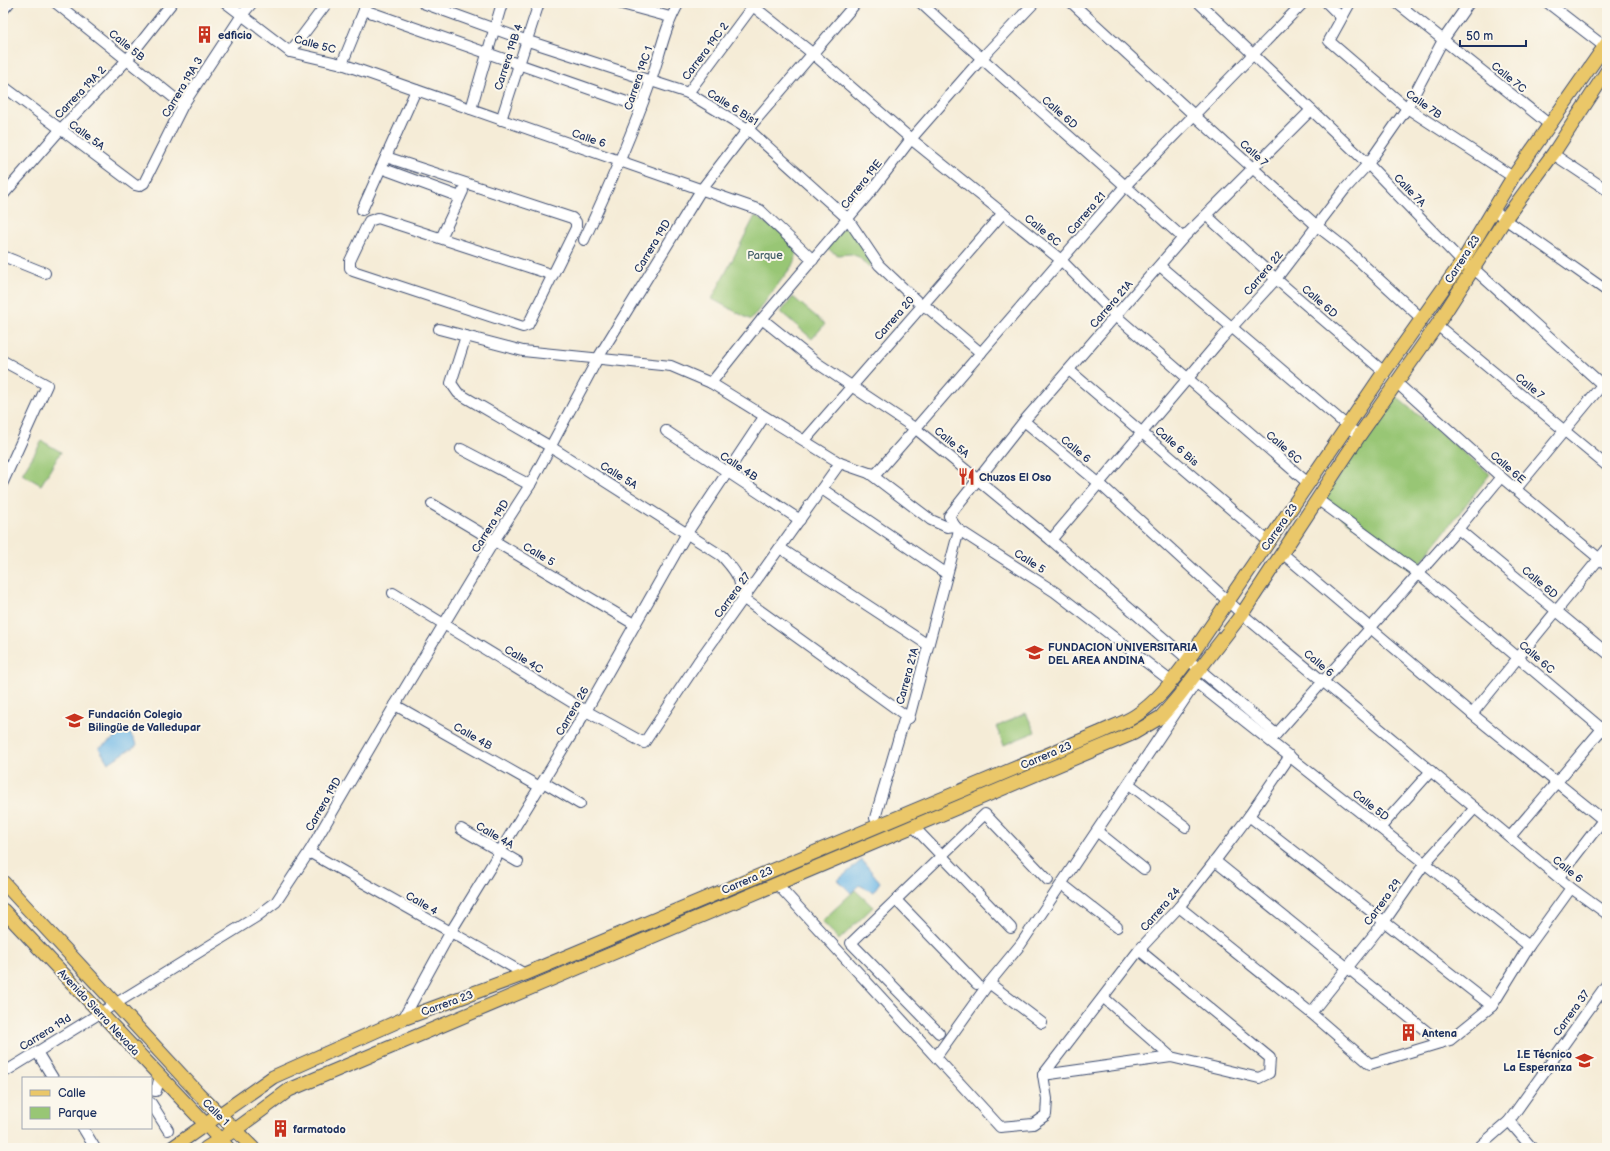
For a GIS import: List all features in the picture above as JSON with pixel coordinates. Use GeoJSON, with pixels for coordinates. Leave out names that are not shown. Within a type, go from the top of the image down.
{"type":"FeatureCollection","features":[{"type":"Feature","properties":{"kind":"main road","name":"Carrera 23"},"geometry":{"type":"LineString","coordinates":[[206,1148],[224,1144],[235,1130],[289,1090],[1134,733],[1161,717],[1242,614],[1316,499],[1437,325],[1493,209],[1513,177],[1606,45]]}},
{"type":"Feature","properties":{"kind":"main road","name":"Carrera 23"},"geometry":{"type":"LineString","coordinates":[[172,1148],[273,1077],[403,1019],[525,974],[1099,733],[1135,716],[1147,707],[1172,682],[1188,660],[1421,318],[1505,219],[1553,154],[1607,71]]}},
{"type":"Feature","properties":{"kind":"main road"},"geometry":{"type":"LineString","coordinates":[[947,796],[953,810]]}},
{"type":"Feature","properties":{"kind":"main road","name":"Avenida Sierra Nevada"},"geometry":{"type":"LineString","coordinates":[[3,882],[202,1098]]}},
{"type":"Feature","properties":{"kind":"main road","name":"Avenida Sierra Nevada"},"geometry":{"type":"LineString","coordinates":[[3,910],[224,1144]]}},
{"type":"Feature","properties":{"kind":"main road"},"geometry":{"type":"LineString","coordinates":[[202,1098],[218,1102],[232,1099],[273,1077]]}},
{"type":"Feature","properties":{"kind":"main road","name":"Calle 1"},"geometry":{"type":"LineString","coordinates":[[202,1098],[235,1130]]}},
{"type":"Feature","properties":{"kind":"main road"},"geometry":{"type":"LineString","coordinates":[[235,1130],[253,1148]]}},
{"type":"Feature","properties":{"kind":"street"},"geometry":{"type":"LineString","coordinates":[[3,10],[9,3]]}},
{"type":"Feature","properties":{"kind":"street","name":"Calle 5B"},"geometry":{"type":"LineString","coordinates":[[56,3],[183,105]]}},
{"type":"Feature","properties":{"kind":"street","name":"Carrera 19A 2"},"geometry":{"type":"LineString","coordinates":[[3,195],[60,130],[127,60],[172,3]]}},
{"type":"Feature","properties":{"kind":"street","name":"Calle 5C"},"geometry":{"type":"LineString","coordinates":[[226,3],[290,52],[342,64]]}},
{"type":"Feature","properties":{"kind":"street","name":"Carrera 19A 3"},"geometry":{"type":"LineString","coordinates":[[139,186],[144,183],[183,105],[242,15],[252,3]]}},
{"type":"Feature","properties":{"kind":"street"},"geometry":{"type":"LineString","coordinates":[[290,52],[327,3]]}},
{"type":"Feature","properties":{"kind":"street","name":"Calle 6 Bis1"},"geometry":{"type":"LineString","coordinates":[[423,3],[525,40],[688,93],[748,129],[848,220],[879,265],[921,305],[929,309],[981,353]]}},
{"type":"Feature","properties":{"kind":"street"},"geometry":{"type":"LineString","coordinates":[[470,109],[488,54],[502,3]]}},
{"type":"Feature","properties":{"kind":"street","name":"Carrera 19B 4"},"geometry":{"type":"LineString","coordinates":[[501,120],[525,40],[539,3]]}},
{"type":"Feature","properties":{"kind":"street"},"geometry":{"type":"LineString","coordinates":[[618,3],[670,17]]}},
{"type":"Feature","properties":{"kind":"street","name":"Carrera 19C 1"},"geometry":{"type":"LineString","coordinates":[[584,240],[620,161],[651,81],[670,17],[679,3]]}},
{"type":"Feature","properties":{"kind":"street","name":"Carrera 19D"},"geometry":{"type":"LineString","coordinates":[[100,1013],[267,909],[284,891],[309,852],[395,705],[494,541],[530,485],[598,358],[701,190],[748,129],[856,3]]}},
{"type":"Feature","properties":{"kind":"street","name":"Calle 6D"},"geometry":{"type":"LineString","coordinates":[[921,3],[981,59],[1126,185],[1183,238]]}},
{"type":"Feature","properties":{"kind":"street","name":"Carrera 19E"},"geometry":{"type":"LineString","coordinates":[[711,383],[762,320],[848,220],[911,139],[981,59],[1034,3]]}},
{"type":"Feature","properties":{"kind":"street","name":"Calle 7"},"geometry":{"type":"LineString","coordinates":[[1072,3],[1252,168],[1317,226],[1344,247],[1421,318]]}},
{"type":"Feature","properties":{"kind":"street","name":"Calle 7A"},"geometry":{"type":"LineString","coordinates":[[1199,3],[1368,164],[1467,265],[1605,384]]}},
{"type":"Feature","properties":{"kind":"street","name":"Carrera 21"},"geometry":{"type":"LineString","coordinates":[[868,473],[876,474],[883,467],[1126,185],[1195,116],[1252,54],[1303,3]]}},
{"type":"Feature","properties":{"kind":"street"},"geometry":{"type":"LineString","coordinates":[[1327,3],[1342,17],[1350,3]]}},
{"type":"Feature","properties":{"kind":"street","name":"Calle 7C"},"geometry":{"type":"LineString","coordinates":[[1397,3],[1550,125]]}},
{"type":"Feature","properties":{"kind":"street","name":"Carrera 22"},"geometry":{"type":"LineString","coordinates":[[1051,540],[1231,328],[1276,279],[1345,189],[1368,164],[1407,108],[1443,40],[1469,3]]}},
{"type":"Feature","properties":{"kind":"street"},"geometry":{"type":"LineString","coordinates":[[1548,3],[1606,45]]}},
{"type":"Feature","properties":{"kind":"street","name":"Calle 6C"},"geometry":{"type":"LineString","coordinates":[[754,5],[911,139],[1061,260],[1116,316],[1309,484]]}},
{"type":"Feature","properties":{"kind":"street","name":"Carrera 19C 2"},"geometry":{"type":"LineString","coordinates":[[688,93],[754,5]]}},
{"type":"Feature","properties":{"kind":"street"},"geometry":{"type":"LineString","coordinates":[[342,64],[365,7],[518,66],[641,107]]}},
{"type":"Feature","properties":{"kind":"street","name":"Calle 7B"},"geometry":{"type":"LineString","coordinates":[[1342,17],[1329,41],[1407,108],[1513,177]]}},
{"type":"Feature","properties":{"kind":"street","name":"Calle 6"},"geometry":{"type":"LineString","coordinates":[[342,64],[760,210],[813,260]]}},
{"type":"Feature","properties":{"kind":"street","name":"Calle 5A"},"geometry":{"type":"LineString","coordinates":[[3,86],[60,130],[135,185],[139,186]]}},
{"type":"Feature","properties":{"kind":"street"},"geometry":{"type":"LineString","coordinates":[[362,210],[416,90]]}},
{"type":"Feature","properties":{"kind":"street","name":"Carrera 21A"},"geometry":{"type":"LineString","coordinates":[[878,825],[875,818],[904,720],[909,718],[947,574],[957,528],[949,516],[977,478],[1024,421],[1183,238],[1207,216],[1252,168],[1311,110]]}},
{"type":"Feature","properties":{"kind":"street"},"geometry":{"type":"LineString","coordinates":[[1553,154],[1607,190]]}},
{"type":"Feature","properties":{"kind":"street"},"geometry":{"type":"LineString","coordinates":[[386,157],[574,219],[576,222],[576,228],[553,276],[528,325],[520,328],[355,273],[350,268],[350,261],[370,221],[375,218],[384,219],[553,276]]}},
{"type":"Feature","properties":{"kind":"street"},"geometry":{"type":"LineString","coordinates":[[381,168],[460,197]]}},
{"type":"Feature","properties":{"kind":"street"},"geometry":{"type":"LineString","coordinates":[[441,238],[467,184]]}},
{"type":"Feature","properties":{"kind":"street"},"geometry":{"type":"LineString","coordinates":[[1493,209],[1607,291]]}},
{"type":"Feature","properties":{"kind":"street","name":"Carrera 20"},"geometry":{"type":"LineString","coordinates":[[805,440],[851,385],[1003,212]]}},
{"type":"Feature","properties":{"kind":"street","name":"Calle 6D"},"geometry":{"type":"LineString","coordinates":[[1207,216],[1276,279],[1384,372]]}},
{"type":"Feature","properties":{"kind":"street"},"geometry":{"type":"LineString","coordinates":[[3,256],[45,273]]}},
{"type":"Feature","properties":{"kind":"street"},"geometry":{"type":"LineString","coordinates":[[1160,266],[1359,436]]}},
{"type":"Feature","properties":{"kind":"street","name":"Calle 5A"},"geometry":{"type":"LineString","coordinates":[[762,320],[817,363],[916,429],[977,478],[1051,540],[1188,660],[1273,738]]}},
{"type":"Feature","properties":{"kind":"street","name":"Calle 7"},"geometry":{"type":"LineString","coordinates":[[1437,325],[1607,466]]}},
{"type":"Feature","properties":{"kind":"street","name":"Calle 5"},"geometry":{"type":"LineString","coordinates":[[439,329],[523,351],[671,366],[711,383],[840,463],[868,473],[931,520],[947,527],[957,528],[1056,592],[1172,682]]}},
{"type":"Feature","properties":{"kind":"street","name":"Calle 5A"},"geometry":{"type":"LineString","coordinates":[[466,336],[451,383],[458,393],[551,447],[722,556],[733,569],[739,581],[739,589],[744,599]]}},
{"type":"Feature","properties":{"kind":"street"},"geometry":{"type":"LineString","coordinates":[[3,362],[47,385],[3,482]]}},
{"type":"Feature","properties":{"kind":"street","name":"Calle 6 Bis"},"geometry":{"type":"LineString","coordinates":[[1069,370],[1143,432],[1268,541]]}},
{"type":"Feature","properties":{"kind":"street","name":"Calle 6E"},"geometry":{"type":"LineString","coordinates":[[1397,383],[1501,476],[1603,562]]}},
{"type":"Feature","properties":{"kind":"street"},"geometry":{"type":"LineString","coordinates":[[1516,488],[1564,429],[1605,384]]}},
{"type":"Feature","properties":{"kind":"street","name":"Carrera 26"},"geometry":{"type":"LineString","coordinates":[[403,1019],[450,933],[542,785],[688,533],[764,417]]}},
{"type":"Feature","properties":{"kind":"street","name":"Calle 6"},"geometry":{"type":"LineString","coordinates":[[1024,421],[1100,484],[1242,614],[1571,888],[1607,914]]}},
{"type":"Feature","properties":{"kind":"street","name":"Calle 4B"},"geometry":{"type":"LineString","coordinates":[[666,431],[800,520]]}},
{"type":"Feature","properties":{"kind":"street"},"geometry":{"type":"LineString","coordinates":[[461,449],[530,485]]}},
{"type":"Feature","properties":{"kind":"street","name":"Carrera 27"},"geometry":{"type":"LineString","coordinates":[[645,742],[698,662],[840,463]]}},
{"type":"Feature","properties":{"kind":"street"},"geometry":{"type":"LineString","coordinates":[[1273,738],[1458,529],[1501,476]]}},
{"type":"Feature","properties":{"kind":"street"},"geometry":{"type":"LineString","coordinates":[[822,489],[947,574]]}},
{"type":"Feature","properties":{"kind":"street","name":"Calle 6C"},"geometry":{"type":"LineString","coordinates":[[1316,499],[1418,573],[1604,731]]}},
{"type":"Feature","properties":{"kind":"street","name":"Calle 5"},"geometry":{"type":"LineString","coordinates":[[432,504],[634,624]]}},
{"type":"Feature","properties":{"kind":"street","name":"Calle 6D"},"geometry":{"type":"LineString","coordinates":[[1458,529],[1607,653]]}},
{"type":"Feature","properties":{"kind":"street"},"geometry":{"type":"LineString","coordinates":[[780,548],[928,645]]}},
{"type":"Feature","properties":{"kind":"street"},"geometry":{"type":"LineString","coordinates":[[1472,714],[1517,656],[1603,562],[1607,549]]}},
{"type":"Feature","properties":{"kind":"street"},"geometry":{"type":"LineString","coordinates":[[1282,553],[1472,714],[1605,822],[1559,877]]}},
{"type":"Feature","properties":{"kind":"street","name":"Calle 4C"},"geometry":{"type":"LineString","coordinates":[[393,593],[586,711],[642,743],[645,742]]}},
{"type":"Feature","properties":{"kind":"street"},"geometry":{"type":"LineString","coordinates":[[744,599],[909,718]]}},
{"type":"Feature","properties":{"kind":"street","name":"Calle 5D"},"geometry":{"type":"LineString","coordinates":[[1159,738],[1195,684],[1198,684],[1273,738],[1290,756],[1529,946]]}},
{"type":"Feature","properties":{"kind":"street","name":"Calle 4B"},"geometry":{"type":"LineString","coordinates":[[395,705],[580,804]]}},
{"type":"Feature","properties":{"kind":"street"},"geometry":{"type":"LineString","coordinates":[[936,1057],[989,983],[1021,944],[1098,832],[1159,738],[1148,724]]}},
{"type":"Feature","properties":{"kind":"street"},"geometry":{"type":"LineString","coordinates":[[1510,837],[1556,783],[1604,731]]}},
{"type":"Feature","properties":{"kind":"street","name":"Carrera 24"},"geometry":{"type":"LineString","coordinates":[[1044,1075],[1140,950],[1179,907],[1215,861],[1249,816],[1290,756]]}},
{"type":"Feature","properties":{"kind":"street"},"geometry":{"type":"LineString","coordinates":[[1380,828],[1431,771]]}},
{"type":"Feature","properties":{"kind":"street"},"geometry":{"type":"LineString","coordinates":[[1129,784],[1186,827]]}},
{"type":"Feature","properties":{"kind":"street","name":"Carrera 29"},"geometry":{"type":"LineString","coordinates":[[1311,1013],[1384,922],[1425,863],[1475,808]]}},
{"type":"Feature","properties":{"kind":"street"},"geometry":{"type":"LineString","coordinates":[[938,1033],[852,943],[984,814],[1048,880]]}},
{"type":"Feature","properties":{"kind":"street"},"geometry":{"type":"LineString","coordinates":[[1249,816],[1492,1006]]}},
{"type":"Feature","properties":{"kind":"street"},"geometry":{"type":"LineString","coordinates":[[914,826],[1011,928]]}},
{"type":"Feature","properties":{"kind":"street","name":"Calle 4A"},"geometry":{"type":"LineString","coordinates":[[461,829],[500,853],[518,862]]}},
{"type":"Feature","properties":{"kind":"street"},"geometry":{"type":"LineString","coordinates":[[1098,832],[1144,869]]}},
{"type":"Feature","properties":{"kind":"street","name":"Calle 4"},"geometry":{"type":"LineString","coordinates":[[309,852],[525,974]]}},
{"type":"Feature","properties":{"kind":"street"},"geometry":{"type":"LineString","coordinates":[[1215,861],[1441,1044]]}},
{"type":"Feature","properties":{"kind":"street"},"geometry":{"type":"LineString","coordinates":[[777,884],[1000,1127],[1033,1124],[1046,1115],[1048,1099],[1044,1075],[1171,1057],[1259,1078],[1269,1073],[1270,1058],[1140,950]]}},
{"type":"Feature","properties":{"kind":"street"},"geometry":{"type":"LineString","coordinates":[[1062,884],[1117,927]]}},
{"type":"Feature","properties":{"kind":"street"},"geometry":{"type":"LineString","coordinates":[[1179,907],[1311,1013],[1370,1064],[1441,1044],[1450,1040],[1492,1006],[1529,946],[1571,888]]}},
{"type":"Feature","properties":{"kind":"street"},"geometry":{"type":"LineString","coordinates":[[896,900],[977,984]]}},
{"type":"Feature","properties":{"kind":"street"},"geometry":{"type":"LineString","coordinates":[[989,983],[1042,1023]]}},
{"type":"Feature","properties":{"kind":"street","name":"Carrera 37"},"geometry":{"type":"LineString","coordinates":[[1478,1148],[1509,1121],[1607,984]]}},
{"type":"Feature","properties":{"kind":"street"},"geometry":{"type":"LineString","coordinates":[[1104,998],[1171,1057]]}},
{"type":"Feature","properties":{"kind":"street","name":"Carrera 19d"},"geometry":{"type":"LineString","coordinates":[[3,1072],[100,1013]]}},
{"type":"Feature","properties":{"kind":"street"},"geometry":{"type":"LineString","coordinates":[[37,1052],[51,1077]]}},
{"type":"Feature","properties":{"kind":"street"},"geometry":{"type":"LineString","coordinates":[[152,1090],[156,1091],[160,1076]]}},
{"type":"Feature","properties":{"kind":"street"},"geometry":{"type":"LineString","coordinates":[[152,1105],[168,1130]]}},
{"type":"Feature","properties":{"kind":"street"},"geometry":{"type":"LineString","coordinates":[[1509,1121],[1532,1148]]}},
{"type":"Feature","properties":{"kind":"street"},"geometry":{"type":"LineString","coordinates":[[84,1129],[95,1148]]}},
{"type":"Feature","properties":{"kind":"green space","name":"Parque"},"geometry":{"type":"Polygon","coordinates":[[[755,216],[794,240],[797,250],[795,262],[751,320],[712,299],[755,216]]]}},
{"type":"Feature","properties":{"kind":"green space"},"geometry":{"type":"Polygon","coordinates":[[[847,223],[875,261],[868,267],[859,257],[851,254],[838,255],[827,249],[847,223]]]}},
{"type":"Feature","properties":{"kind":"green space"},"geometry":{"type":"Polygon","coordinates":[[[793,297],[825,324],[812,339],[781,312],[793,297]]]}},
{"type":"Feature","properties":{"kind":"green space"},"geometry":{"type":"Polygon","coordinates":[[[1394,395],[1490,474],[1413,572],[1322,501],[1394,395]]]}},
{"type":"Feature","properties":{"kind":"green space"},"geometry":{"type":"Polygon","coordinates":[[[42,441],[61,452],[41,485],[22,474],[42,441]]]}},
{"type":"Feature","properties":{"kind":"green space"},"geometry":{"type":"Polygon","coordinates":[[[1026,713],[1035,732],[1004,745],[996,727],[1026,713]]]}},
{"type":"Feature","properties":{"kind":"green space"},"geometry":{"type":"Polygon","coordinates":[[[855,890],[873,907],[839,940],[822,921],[855,890]]]}},
{"type":"Feature","properties":{"kind":"water"},"geometry":{"type":"Polygon","coordinates":[[[128,730],[137,745],[108,763],[99,748],[128,730]]]}},
{"type":"Feature","properties":{"kind":"water"},"geometry":{"type":"Polygon","coordinates":[[[862,860],[880,882],[873,892],[859,885],[851,893],[838,880],[862,860]]]}},
{"type":"Feature","properties":{"kind":"place","name":"edficio"},"geometry":{"type":"Point","coordinates":[205,35]}},
{"type":"Feature","properties":{"kind":"place","name":"Chuzos El Oso"},"geometry":{"type":"Point","coordinates":[966,477]}},
{"type":"Feature","properties":{"kind":"place","name":"FUNDACION UNIVERSITARIA DEL AREA ANDINA"},"geometry":{"type":"Point","coordinates":[1035,653]}},
{"type":"Feature","properties":{"kind":"place","name":"Fundación Colegio Bilingüe de Valledupar"},"geometry":{"type":"Point","coordinates":[75,720]}},
{"type":"Feature","properties":{"kind":"place","name":"Antena"},"geometry":{"type":"Point","coordinates":[1409,1033]}},
{"type":"Feature","properties":{"kind":"place","name":"I.E Técnico La Esperanza"},"geometry":{"type":"Point","coordinates":[1585,1060]}},
{"type":"Feature","properties":{"kind":"place","name":"farmatodo"},"geometry":{"type":"Point","coordinates":[280,1129]}}]}
